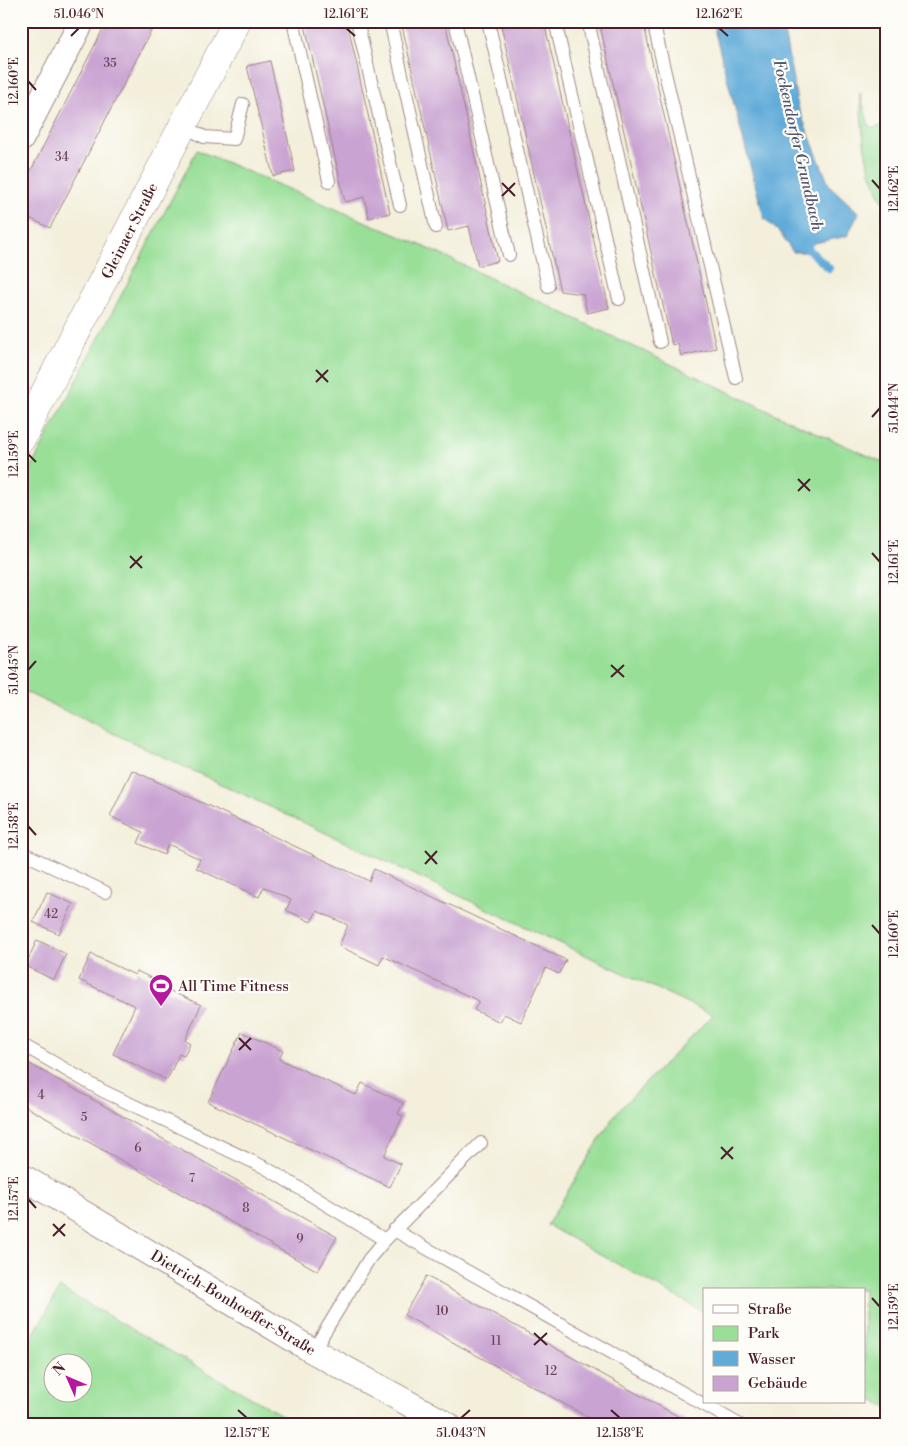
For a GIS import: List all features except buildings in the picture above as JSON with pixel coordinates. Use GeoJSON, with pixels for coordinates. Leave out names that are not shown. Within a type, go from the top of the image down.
{"type":"FeatureCollection","features":[{"type":"Feature","properties":{"kind":"street"},"geometry":{"type":"LineString","coordinates":[[21,139],[82,21]]}},
{"type":"Feature","properties":{"kind":"street","name":"Gleinaer Straße"},"geometry":{"type":"LineString","coordinates":[[21,439],[238,21]]}},
{"type":"Feature","properties":{"kind":"street","name":"Dietrich-Bonhoeffer-Straße"},"geometry":{"type":"LineString","coordinates":[[21,1176],[314,1350],[448,1425]]}},
{"type":"Feature","properties":{"kind":"lane"},"geometry":{"type":"LineString","coordinates":[[293,21],[329,181]]}},
{"type":"Feature","properties":{"kind":"lane"},"geometry":{"type":"LineString","coordinates":[[357,21],[400,205]]}},
{"type":"Feature","properties":{"kind":"lane"},"geometry":{"type":"LineString","coordinates":[[390,21],[436,228]]}},
{"type":"Feature","properties":{"kind":"lane"},"geometry":{"type":"LineString","coordinates":[[455,21],[508,255]]}},
{"type":"Feature","properties":{"kind":"lane"},"geometry":{"type":"LineString","coordinates":[[488,21],[548,286]]}},
{"type":"Feature","properties":{"kind":"lane"},"geometry":{"type":"LineString","coordinates":[[555,21],[619,300]]}},
{"type":"Feature","properties":{"kind":"lane"},"geometry":{"type":"LineString","coordinates":[[588,21],[660,342]]}},
{"type":"Feature","properties":{"kind":"lane"},"geometry":{"type":"LineString","coordinates":[[654,21],[736,378]]}},
{"type":"Feature","properties":{"kind":"lane"},"geometry":{"type":"LineString","coordinates":[[184,126],[204,136],[234,139],[243,104]]}},
{"type":"Feature","properties":{"kind":"lane"},"geometry":{"type":"LineString","coordinates":[[21,852],[105,892]]}},
{"type":"Feature","properties":{"kind":"lane"},"geometry":{"type":"LineString","coordinates":[[21,1044],[103,1091],[266,1168],[385,1240]]}},
{"type":"Feature","properties":{"kind":"lane"},"geometry":{"type":"LineString","coordinates":[[314,1350],[370,1259],[385,1240],[481,1143]]}},
{"type":"Feature","properties":{"kind":"lane"},"geometry":{"type":"LineString","coordinates":[[394,1230],[740,1425]]}},
{"type":"Feature","properties":{"kind":"green space"},"geometry":{"type":"Polygon","coordinates":[[[860,93],[869,126],[872,128],[887,125],[887,208],[869,166],[864,139],[860,93]]]}},
{"type":"Feature","properties":{"kind":"green space"},"geometry":{"type":"Polygon","coordinates":[[[197,150],[425,247],[794,423],[887,464],[887,1407],[866,1396],[866,1288],[703,1288],[703,1311],[547,1225],[616,1113],[713,1015],[21,690],[21,487],[197,150]]]}},
{"type":"Feature","properties":{"kind":"green space"},"geometry":{"type":"Polygon","coordinates":[[[60,1288],[299,1425],[21,1425],[21,1356],[60,1288]]]}},
{"type":"Feature","properties":{"kind":"water"},"geometry":{"type":"Polygon","coordinates":[[[712,21],[782,21],[798,107],[829,185],[859,213],[847,236],[815,243],[810,245],[806,252],[793,252],[779,232],[764,218],[712,21]]]}},
{"type":"Feature","properties":{"kind":"waterway","name":"Fockendorfer Grundbach"},"geometry":{"type":"LineString","coordinates":[[807,241],[809,250],[829,268]]}},
{"type":"Feature","properties":{"kind":"place","name":"All Time Fitness"},"geometry":{"type":"Point","coordinates":[161,1007]}}]}
